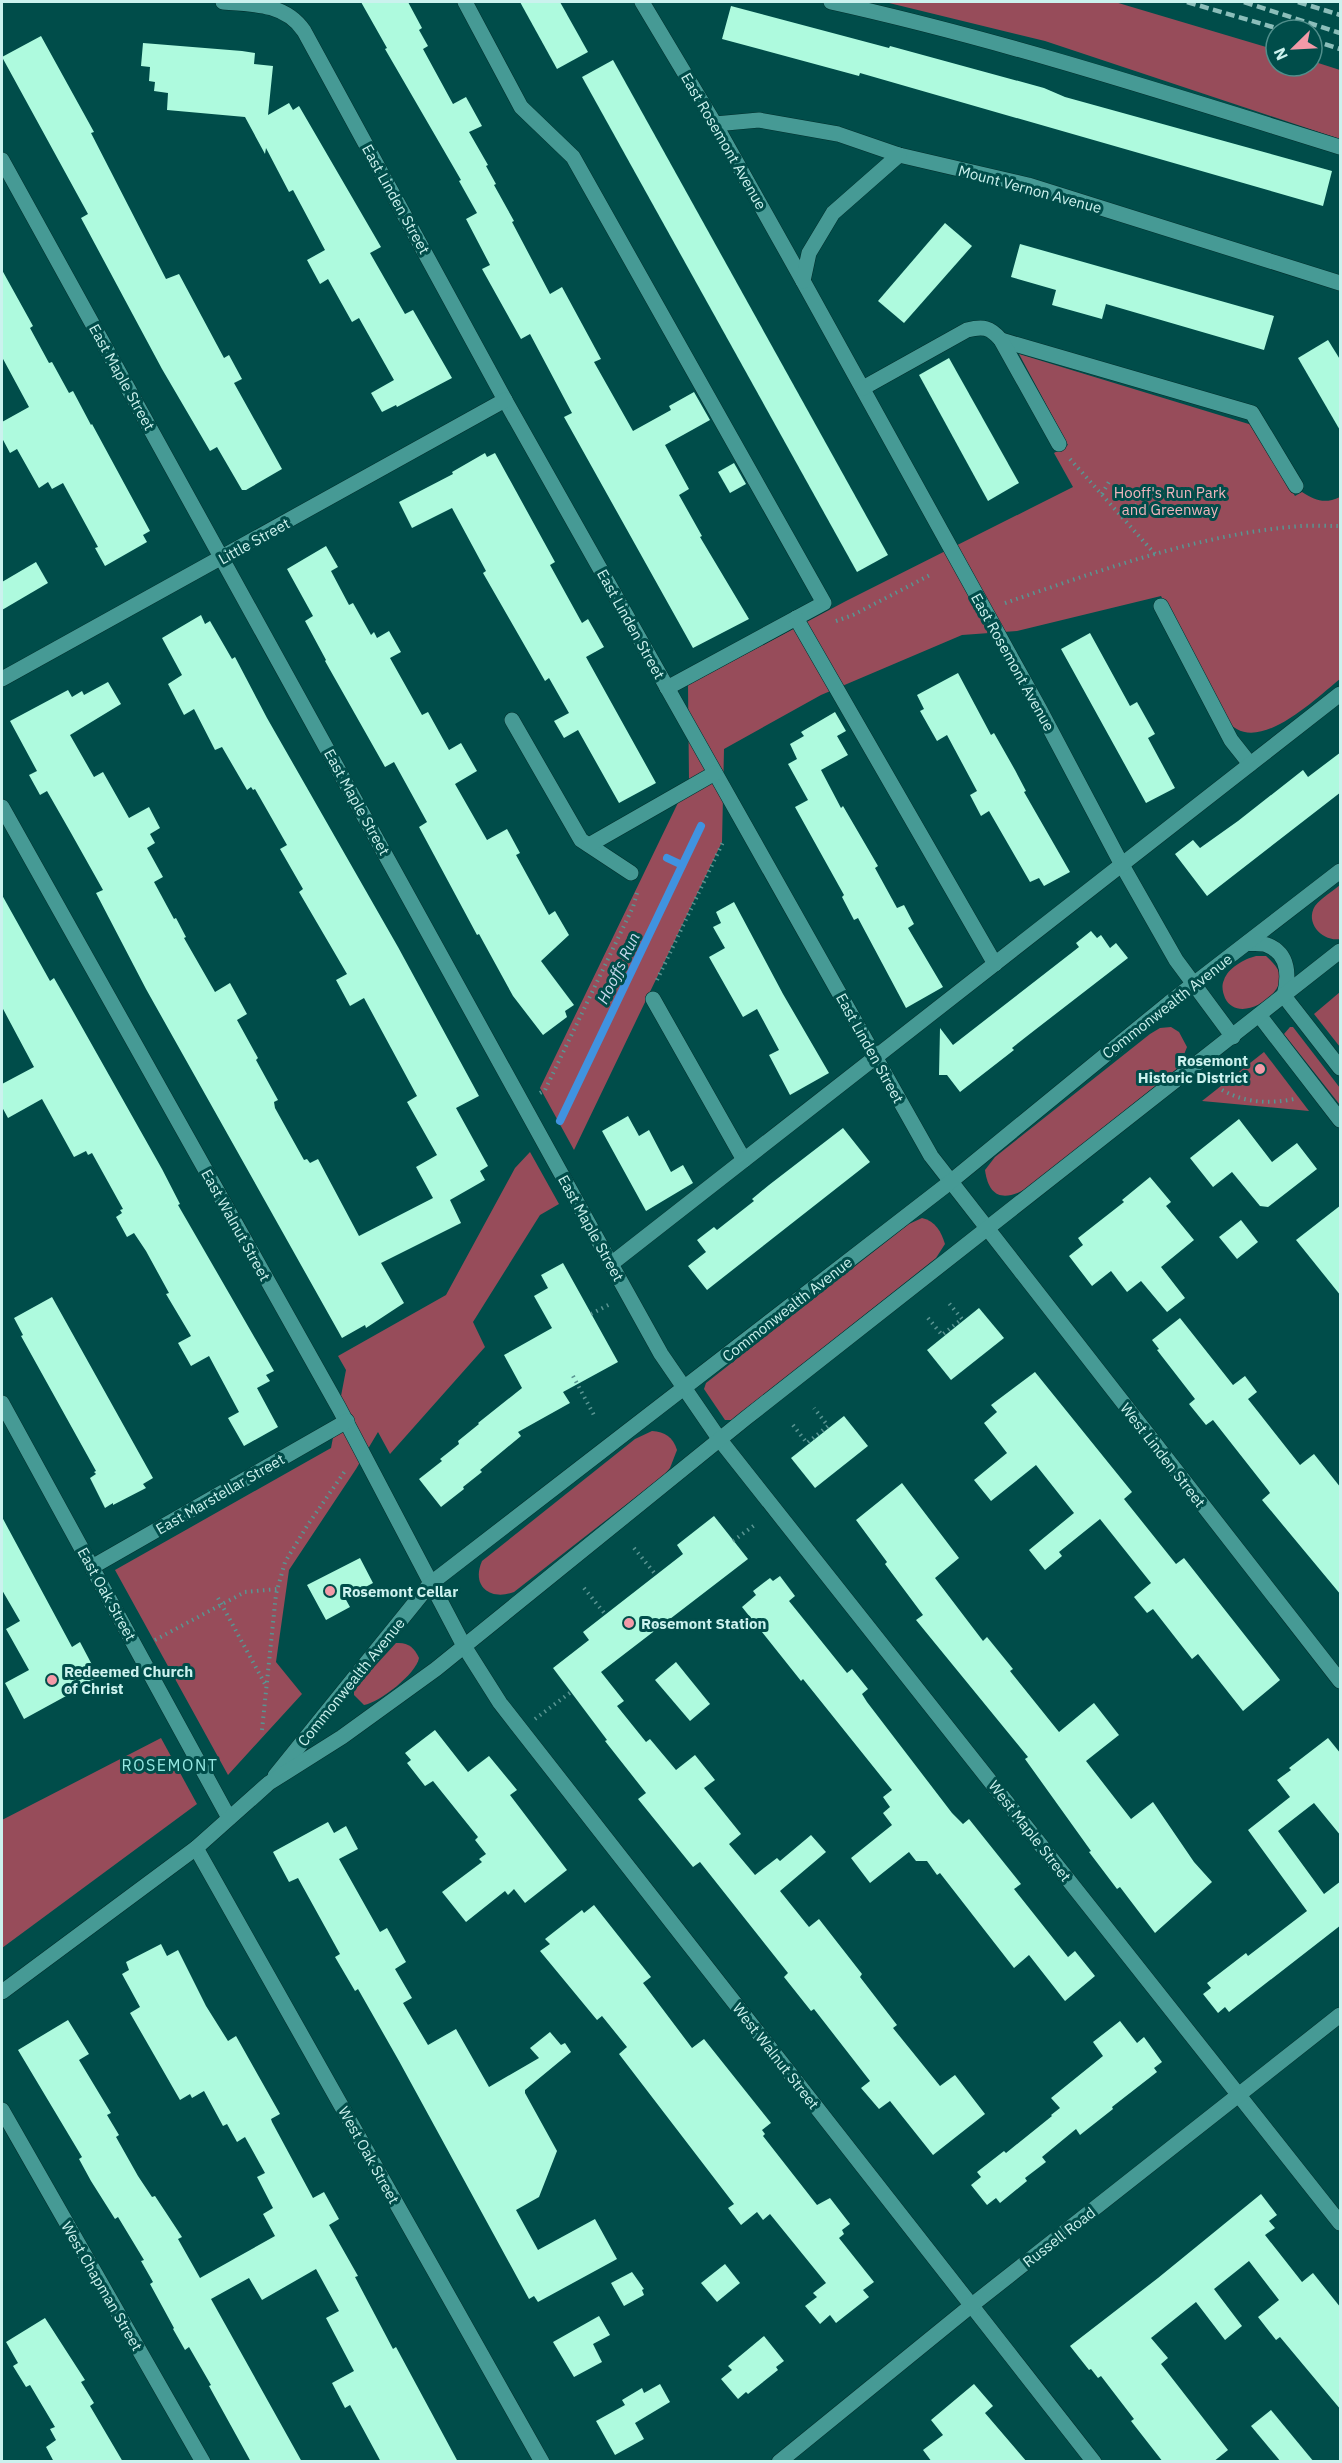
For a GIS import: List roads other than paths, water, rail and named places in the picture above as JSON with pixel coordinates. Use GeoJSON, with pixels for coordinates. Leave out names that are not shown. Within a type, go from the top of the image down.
{"type":"FeatureCollection","features":[{"type":"Feature","properties":{"kind":"street"},"geometry":{"type":"LineString","coordinates":[[223,2],[290,7]]}},
{"type":"Feature","properties":{"kind":"street"},"geometry":{"type":"LineString","coordinates":[[465,2],[521,107],[573,156],[824,603],[667,688]]}},
{"type":"Feature","properties":{"kind":"street","name":"East Rosemont Avenue"},"geometry":{"type":"LineString","coordinates":[[642,2],[715,124],[863,388],[1176,960],[1233,1036]]}},
{"type":"Feature","properties":{"kind":"street"},"geometry":{"type":"LineString","coordinates":[[831,2],[895,16],[1102,73],[1341,147]]}},
{"type":"Feature","properties":{"kind":"street","name":"East Linden Street"},"geometry":{"type":"LineString","coordinates":[[290,7],[505,400],[931,1156],[949,1183],[987,1229]]}},
{"type":"Feature","properties":{"kind":"street","name":"Mount Vernon Avenue"},"geometry":{"type":"LineString","coordinates":[[715,124],[759,120],[838,134],[899,155],[1028,185],[1341,283]]}},
{"type":"Feature","properties":{"kind":"street"},"geometry":{"type":"LineString","coordinates":[[803,281],[809,254],[833,213],[899,155]]}},
{"type":"Feature","properties":{"kind":"street","name":"East Maple Street"},"geometry":{"type":"LineString","coordinates":[[2,160],[611,1264],[684,1389],[720,1440]]}},
{"type":"Feature","properties":{"kind":"street"},"geometry":{"type":"LineString","coordinates":[[863,388],[967,330],[982,327],[993,330],[1001,340],[1059,444]]}},
{"type":"Feature","properties":{"kind":"street"},"geometry":{"type":"LineString","coordinates":[[1001,340],[1252,413],[1296,486]]}},
{"type":"Feature","properties":{"kind":"street","name":"Little Street"},"geometry":{"type":"LineString","coordinates":[[2,679],[505,400]]}},
{"type":"Feature","properties":{"kind":"street"},"geometry":{"type":"LineString","coordinates":[[1161,606],[1231,740],[1251,764]]}},
{"type":"Feature","properties":{"kind":"street"},"geometry":{"type":"LineString","coordinates":[[796,618],[995,964]]}},
{"type":"Feature","properties":{"kind":"street"},"geometry":{"type":"LineString","coordinates":[[611,1264],[1341,693]]}},
{"type":"Feature","properties":{"kind":"street"},"geometry":{"type":"LineString","coordinates":[[512,720],[581,840],[634,877]]}},
{"type":"Feature","properties":{"kind":"street"},"geometry":{"type":"LineString","coordinates":[[589,846],[715,773]]}},
{"type":"Feature","properties":{"kind":"street","name":"East Walnut Street"},"geometry":{"type":"LineString","coordinates":[[2,807],[346,1421],[464,1646]]}},
{"type":"Feature","properties":{"kind":"street","name":"Commonwealth Avenue"},"geometry":{"type":"LineString","coordinates":[[269,1783],[430,1584],[949,1183],[1194,984],[1341,871]]}},
{"type":"Feature","properties":{"kind":"street"},"geometry":{"type":"LineString","coordinates":[[1247,943],[1267,945],[1282,956],[1289,973],[1284,996],[1341,1068]]}},
{"type":"Feature","properties":{"kind":"street","name":"Commonwealth Avenue"},"geometry":{"type":"LineString","coordinates":[[2,1992],[196,1848],[269,1783],[342,1737],[464,1646],[720,1440],[1341,951]]}},
{"type":"Feature","properties":{"kind":"street"},"geometry":{"type":"LineString","coordinates":[[653,999],[744,1160]]}},
{"type":"Feature","properties":{"kind":"street"},"geometry":{"type":"LineString","coordinates":[[1259,1015],[1341,1120]]}},
{"type":"Feature","properties":{"kind":"street","name":"West Linden Street"},"geometry":{"type":"LineString","coordinates":[[987,1229],[1341,1681]]}},
{"type":"Feature","properties":{"kind":"street","name":"East Oak Street"},"geometry":{"type":"LineString","coordinates":[[2,1403],[229,1818]]}},
{"type":"Feature","properties":{"kind":"street","name":"East Marstellar Street"},"geometry":{"type":"LineString","coordinates":[[92,1566],[346,1421]]}},
{"type":"Feature","properties":{"kind":"street","name":"West Maple Street"},"geometry":{"type":"LineString","coordinates":[[720,1440],[1341,2223]]}},
{"type":"Feature","properties":{"kind":"street","name":"West Walnut Street"},"geometry":{"type":"LineString","coordinates":[[464,1646],[500,1703],[1094,2462]]}},
{"type":"Feature","properties":{"kind":"street","name":"West Oak Street"},"geometry":{"type":"LineString","coordinates":[[196,1848],[542,2462]]}},
{"type":"Feature","properties":{"kind":"street","name":"Russell Road"},"geometry":{"type":"LineString","coordinates":[[779,2462],[972,2305],[1341,2015]]}},
{"type":"Feature","properties":{"kind":"street","name":"West Chapman Street"},"geometry":{"type":"LineString","coordinates":[[2,2110],[202,2462]]}},
{"type":"Feature","properties":{"kind":"waterway","name":"Hooffs Run"},"geometry":{"type":"LineString","coordinates":[[560,1121],[701,826]]}},
{"type":"Feature","properties":{"kind":"waterway"},"geometry":{"type":"LineString","coordinates":[[667,858],[682,865]]}},
{"type":"Feature","properties":{"kind":"railway"},"geometry":{"type":"LineString","coordinates":[[1187,2],[1264,24]]}},
{"type":"Feature","properties":{"kind":"railway"},"geometry":{"type":"LineString","coordinates":[[1244,2],[1340,33]]}},
{"type":"Feature","properties":{"kind":"railway"},"geometry":{"type":"LineString","coordinates":[[1298,2],[1340,15]]}},
{"type":"Feature","properties":{"kind":"railway"},"geometry":{"type":"LineString","coordinates":[[1324,44],[1340,49]]}},
{"type":"Feature","properties":{"kind":"place","name":"Rosemont Historic District"},"geometry":{"type":"Point","coordinates":[1260,1069]}},
{"type":"Feature","properties":{"kind":"place","name":"Rosemont Cellar"},"geometry":{"type":"Point","coordinates":[330,1591]}},
{"type":"Feature","properties":{"kind":"place","name":"Rosemont Station"},"geometry":{"type":"Point","coordinates":[629,1623]}},
{"type":"Feature","properties":{"kind":"place","name":"Redeemed Church of Christ"},"geometry":{"type":"Point","coordinates":[52,1680]}},
{"type":"Feature","properties":{"kind":"district","name":"ROSEMONT"},"geometry":{"type":"Point","coordinates":[170,1765]}},
{"type":"Feature","properties":{"kind":"park label","name":"Hooff's Run Park and Greenway"},"geometry":{"type":"Point","coordinates":[1170,500]}}]}
